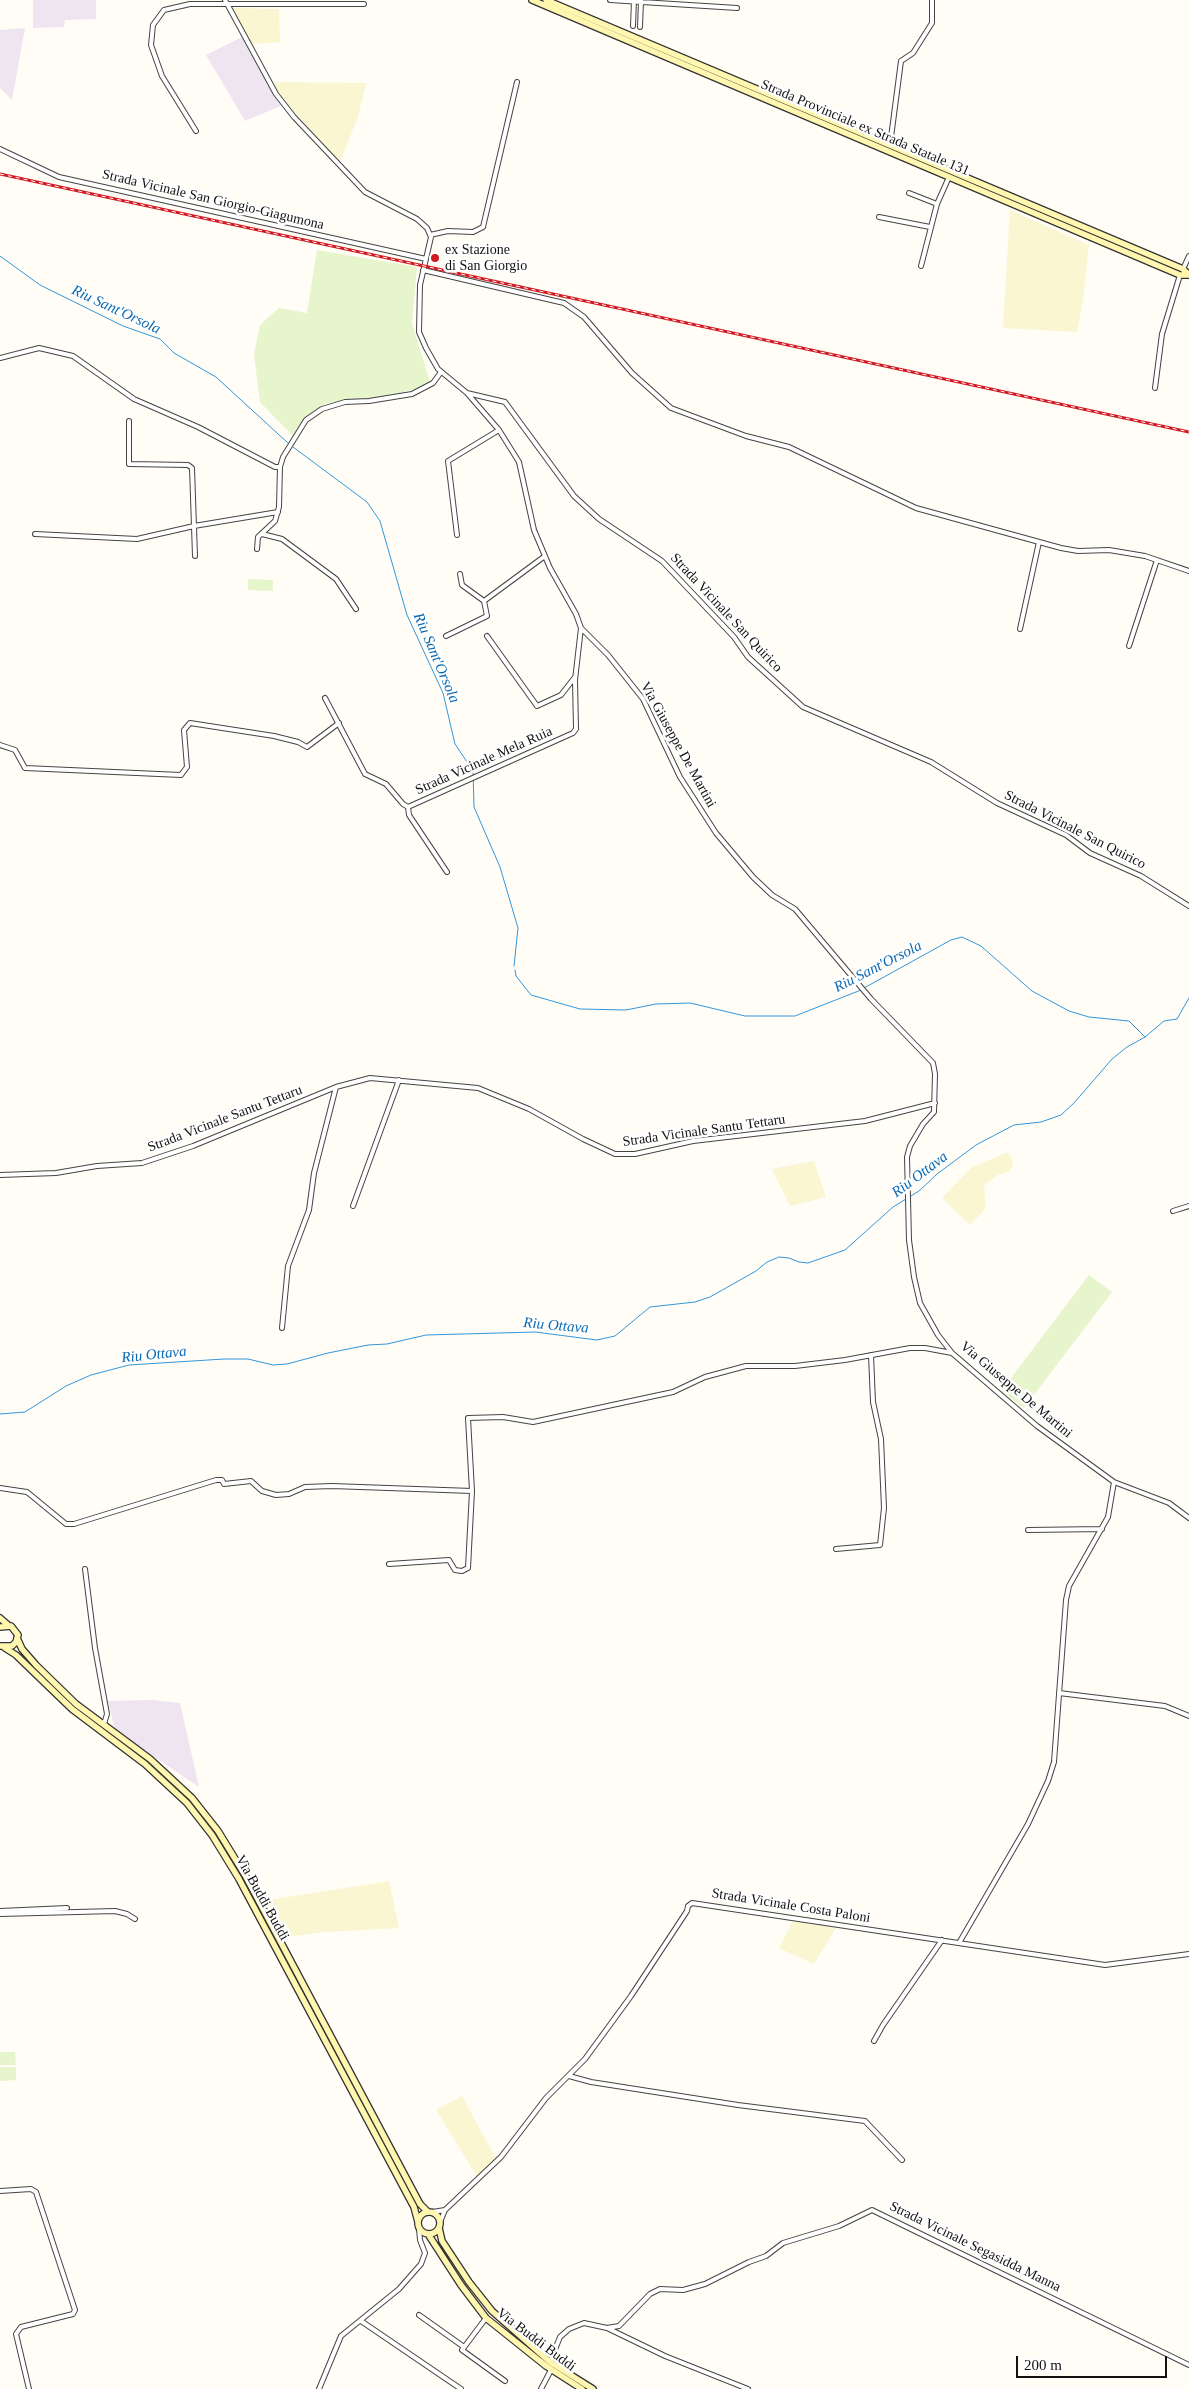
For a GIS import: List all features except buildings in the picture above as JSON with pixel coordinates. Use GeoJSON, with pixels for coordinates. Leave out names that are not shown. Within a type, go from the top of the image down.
{"type":"FeatureCollection","features":[{"type":"Feature","properties":{"kind":"main road","name":"Strada Provinciale ex Strada Statale 131"},"geometry":{"type":"LineString","coordinates":[[532,0],[949,177],[1182,272]]}},
{"type":"Feature","properties":{"kind":"main road","name":"Strada Provinciale ex Strada Statale 131"},"geometry":{"type":"LineString","coordinates":[[546,0],[1189,275]]}},
{"type":"Feature","properties":{"kind":"main road"},"geometry":{"type":"LineString","coordinates":[[0,1618],[8,1625]]}},
{"type":"Feature","properties":{"kind":"main road","name":"Via Buddi Buddi"},"geometry":{"type":"LineString","coordinates":[[8,1625],[15,1630],[22,1649],[36,1665],[76,1704],[150,1759],[185,1792],[218,1831],[245,1875],[420,2204],[430,2212]]}},
{"type":"Feature","properties":{"kind":"main road"},"geometry":{"type":"LineString","coordinates":[[0,1627],[8,1625]]}},
{"type":"Feature","properties":{"kind":"main road"},"geometry":{"type":"LineString","coordinates":[[2,1647],[12,1646],[18,1638]]}},
{"type":"Feature","properties":{"kind":"main road","name":"Via Buddi Buddi"},"geometry":{"type":"LineString","coordinates":[[2,1647],[16,1655],[72,1709],[146,1764],[187,1803],[212,1835],[239,1879],[410,2198],[417,2214],[418,2222]]}},
{"type":"Feature","properties":{"kind":"main road"},"geometry":{"type":"LineString","coordinates":[[430,2212],[438,2216],[439,2225],[434,2232],[428,2234],[419,2229],[418,2222],[421,2215],[430,2212]]}},
{"type":"Feature","properties":{"kind":"main road","name":"Via Buddi Buddi"},"geometry":{"type":"LineString","coordinates":[[439,2225],[442,2241],[469,2282],[492,2311],[550,2362],[593,2389]]}},
{"type":"Feature","properties":{"kind":"main road","name":"Via Buddi Buddi"},"geometry":{"type":"LineString","coordinates":[[428,2234],[461,2285],[486,2318],[551,2370],[582,2389]]}},
{"type":"Feature","properties":{"kind":"street"},"geometry":{"type":"LineString","coordinates":[[225,0],[276,94],[294,117],[356,184],[383,203],[417,220],[427,228],[430,235],[448,231],[474,232],[483,226],[517,82]]}},
{"type":"Feature","properties":{"kind":"street"},"geometry":{"type":"LineString","coordinates":[[610,0],[703,2],[737,8]]}},
{"type":"Feature","properties":{"kind":"street"},"geometry":{"type":"LineString","coordinates":[[890,146],[900,61],[913,53],[932,23],[932,0]]}},
{"type":"Feature","properties":{"kind":"street"},"geometry":{"type":"LineString","coordinates":[[633,26],[634,1]]}},
{"type":"Feature","properties":{"kind":"street"},"geometry":{"type":"LineString","coordinates":[[640,27],[641,1]]}},
{"type":"Feature","properties":{"kind":"street"},"geometry":{"type":"LineString","coordinates":[[196,130],[162,76],[151,45],[153,25],[164,10],[190,4],[364,4]]}},
{"type":"Feature","properties":{"kind":"street","name":"Strada Vicinale San Giorgio-Giagumona"},"geometry":{"type":"LineString","coordinates":[[0,149],[59,177],[426,259]]}},
{"type":"Feature","properties":{"kind":"street"},"geometry":{"type":"LineString","coordinates":[[922,266],[936,204],[949,177]]}},
{"type":"Feature","properties":{"kind":"street"},"geometry":{"type":"LineString","coordinates":[[909,193],[936,204]]}},
{"type":"Feature","properties":{"kind":"street"},"geometry":{"type":"LineString","coordinates":[[879,217],[930,227]]}},
{"type":"Feature","properties":{"kind":"street","name":"Via Giuseppe De Martini"},"geometry":{"type":"LineString","coordinates":[[430,235],[420,286],[419,332],[441,372],[467,393],[499,430],[519,462],[534,530],[545,556],[576,614],[581,628],[608,654],[643,699],[680,777],[716,834],[753,877],[772,895],[795,908],[871,999],[933,1063],[935,1074],[934,1112],[910,1146],[907,1157],[908,1210],[914,1278],[920,1303],[938,1335],[952,1353],[1037,1426],[1114,1482],[1169,1503],[1189,1518]]}},
{"type":"Feature","properties":{"kind":"street"},"geometry":{"type":"LineString","coordinates":[[1155,388],[1162,334],[1189,256]]}},
{"type":"Feature","properties":{"kind":"street"},"geometry":{"type":"LineString","coordinates":[[423,270],[564,303],[584,317],[632,373],[671,408],[746,436],[788,447],[916,508],[1069,550],[1109,550],[1157,560],[1189,570]]}},
{"type":"Feature","properties":{"kind":"street"},"geometry":{"type":"LineString","coordinates":[[0,358],[39,348],[73,356],[134,399],[198,427],[275,467],[280,467]]}},
{"type":"Feature","properties":{"kind":"street"},"geometry":{"type":"LineString","coordinates":[[257,549],[258,537],[275,521],[278,512],[280,467],[283,457],[306,420],[322,409],[345,402],[369,401],[412,394],[433,384],[441,372]]}},
{"type":"Feature","properties":{"kind":"street","name":"Strada Vicinale San Quirico"},"geometry":{"type":"LineString","coordinates":[[467,393],[505,402],[574,496],[599,519],[662,561],[734,636],[748,657],[803,707],[932,762],[997,803],[1066,835],[1090,853],[1141,876],[1187,905]]}},
{"type":"Feature","properties":{"kind":"street"},"geometry":{"type":"LineString","coordinates":[[129,421],[129,464],[188,464],[192,468],[195,556]]}},
{"type":"Feature","properties":{"kind":"street"},"geometry":{"type":"LineString","coordinates":[[457,535],[448,461],[499,430]]}},
{"type":"Feature","properties":{"kind":"street"},"geometry":{"type":"LineString","coordinates":[[35,534],[137,539],[194,526],[278,512]]}},
{"type":"Feature","properties":{"kind":"street"},"geometry":{"type":"LineString","coordinates":[[262,534],[282,540],[336,579],[356,609]]}},
{"type":"Feature","properties":{"kind":"street"},"geometry":{"type":"LineString","coordinates":[[1020,629],[1039,542]]}},
{"type":"Feature","properties":{"kind":"street"},"geometry":{"type":"LineString","coordinates":[[484,601],[545,556]]}},
{"type":"Feature","properties":{"kind":"street"},"geometry":{"type":"LineString","coordinates":[[1129,646],[1157,560]]}},
{"type":"Feature","properties":{"kind":"street"},"geometry":{"type":"LineString","coordinates":[[446,636],[487,616],[484,601],[462,585],[460,574]]}},
{"type":"Feature","properties":{"kind":"street","name":"Strada Vicinale Mela Ruia"},"geometry":{"type":"LineString","coordinates":[[326,698],[365,774],[386,784],[403,804],[408,807],[574,733],[576,729],[576,676],[581,628]]}},
{"type":"Feature","properties":{"kind":"street"},"geometry":{"type":"LineString","coordinates":[[487,636],[537,706],[561,695],[576,676]]}},
{"type":"Feature","properties":{"kind":"street"},"geometry":{"type":"LineString","coordinates":[[0,745],[15,750],[25,768],[181,775],[187,767],[184,730],[190,722],[274,736],[298,742],[306,747],[339,723]]}},
{"type":"Feature","properties":{"kind":"street"},"geometry":{"type":"LineString","coordinates":[[408,807],[409,814],[447,872]]}},
{"type":"Feature","properties":{"kind":"street"},"geometry":{"type":"LineString","coordinates":[[1187,905],[1189,898]]}},
{"type":"Feature","properties":{"kind":"street","name":"Strada Vicinale Santu Tettaru"},"geometry":{"type":"LineString","coordinates":[[0,1175],[56,1173],[98,1166],[142,1163],[193,1146],[336,1087],[370,1078],[478,1088],[529,1109],[583,1139],[615,1154],[635,1154],[712,1138],[855,1123],[935,1103]]}},
{"type":"Feature","properties":{"kind":"street"},"geometry":{"type":"LineString","coordinates":[[353,1206],[399,1080]]}},
{"type":"Feature","properties":{"kind":"street"},"geometry":{"type":"LineString","coordinates":[[282,1328],[288,1266],[309,1210],[314,1173],[336,1087]]}},
{"type":"Feature","properties":{"kind":"street"},"geometry":{"type":"LineString","coordinates":[[1173,1211],[1189,1206]]}},
{"type":"Feature","properties":{"kind":"street"},"geometry":{"type":"LineString","coordinates":[[389,1564],[448,1560],[455,1570],[462,1571],[468,1568],[472,1491],[468,1418],[503,1417],[533,1422],[673,1392],[705,1377],[746,1366],[795,1366],[925,1348],[952,1353]]}},
{"type":"Feature","properties":{"kind":"street"},"geometry":{"type":"LineString","coordinates":[[836,1549],[880,1546],[884,1499],[881,1439],[874,1402],[871,1355]]}},
{"type":"Feature","properties":{"kind":"street"},"geometry":{"type":"LineString","coordinates":[[0,1488],[27,1492],[66,1524],[74,1524],[216,1480],[222,1480],[224,1484],[251,1481],[262,1491],[276,1495],[289,1494],[305,1487],[332,1486],[472,1491]]}},
{"type":"Feature","properties":{"kind":"street"},"geometry":{"type":"LineString","coordinates":[[959,1943],[1043,1795],[1054,1762],[1066,1600],[1070,1586],[1112,1507],[1114,1482]]}},
{"type":"Feature","properties":{"kind":"street"},"geometry":{"type":"LineString","coordinates":[[1028,1530],[1102,1528]]}},
{"type":"Feature","properties":{"kind":"street"},"geometry":{"type":"LineString","coordinates":[[85,1569],[95,1648],[107,1714],[104,1724]]}},
{"type":"Feature","properties":{"kind":"street"},"geometry":{"type":"LineString","coordinates":[[1059,1693],[1165,1706],[1189,1716]]}},
{"type":"Feature","properties":{"kind":"street","name":"Strada Vicinale Costa Paloni"},"geometry":{"type":"LineString","coordinates":[[439,2225],[445,2210],[501,2156],[546,2098],[585,2059],[631,1996],[687,1911],[688,1906],[692,1903],[1105,1965],[1189,1954]]}},
{"type":"Feature","properties":{"kind":"street"},"geometry":{"type":"LineString","coordinates":[[0,1913],[67,1908]]}},
{"type":"Feature","properties":{"kind":"street"},"geometry":{"type":"LineString","coordinates":[[0,1913],[115,1911],[127,1914],[135,1919]]}},
{"type":"Feature","properties":{"kind":"street"},"geometry":{"type":"LineString","coordinates":[[874,2041],[942,1940]]}},
{"type":"Feature","properties":{"kind":"street"},"geometry":{"type":"LineString","coordinates":[[569,2076],[591,2082],[738,2105],[865,2122],[902,2160]]}},
{"type":"Feature","properties":{"kind":"street"},"geometry":{"type":"LineString","coordinates":[[0,2191],[31,2189],[36,2192],[75,2310],[73,2314],[21,2327],[16,2334],[30,2389]]}},
{"type":"Feature","properties":{"kind":"street"},"geometry":{"type":"LineString","coordinates":[[430,2212],[445,2210]]}},
{"type":"Feature","properties":{"kind":"street","name":"Strada Vicinale Segasidda Manna"},"geometry":{"type":"LineString","coordinates":[[607,2328],[619,2326],[650,2294],[660,2289],[683,2290],[705,2284],[766,2256],[783,2243],[839,2226],[872,2210],[1189,2364]]}},
{"type":"Feature","properties":{"kind":"street"},"geometry":{"type":"LineString","coordinates":[[319,2389],[341,2336],[398,2290],[421,2264],[425,2253],[420,2240],[419,2229]]}},
{"type":"Feature","properties":{"kind":"street"},"geometry":{"type":"LineString","coordinates":[[418,2316],[464,2347]]}},
{"type":"Feature","properties":{"kind":"street"},"geometry":{"type":"LineString","coordinates":[[486,2318],[462,2350],[505,2381]]}},
{"type":"Feature","properties":{"kind":"street"},"geometry":{"type":"LineString","coordinates":[[361,2321],[462,2389]]}},
{"type":"Feature","properties":{"kind":"street"},"geometry":{"type":"LineString","coordinates":[[550,2362],[560,2337],[569,2329],[584,2323],[607,2328],[665,2356],[748,2389]]}},
{"type":"Feature","properties":{"kind":"street"},"geometry":{"type":"LineString","coordinates":[[541,2389],[551,2370]]}},
{"type":"Feature","properties":{"kind":"shaded area"},"geometry":{"type":"Polygon","coordinates":[[[33,0],[96,0],[96,19],[65,20],[64,27],[33,28],[33,0]]]}},
{"type":"Feature","properties":{"kind":"shaded area"},"geometry":{"type":"Polygon","coordinates":[[[230,8],[279,9],[280,42],[250,44],[230,8]]]}},
{"type":"Feature","properties":{"kind":"shaded area"},"geometry":{"type":"Polygon","coordinates":[[[25,28],[12,100],[0,88],[0,30],[25,28]]]}},
{"type":"Feature","properties":{"kind":"shaded area"},"geometry":{"type":"Polygon","coordinates":[[[242,37],[281,106],[245,121],[206,55],[242,37]]]}},
{"type":"Feature","properties":{"kind":"shaded area"},"geometry":{"type":"Polygon","coordinates":[[[277,82],[366,83],[358,117],[339,164],[273,87],[277,82]]]}},
{"type":"Feature","properties":{"kind":"shaded area"},"geometry":{"type":"Polygon","coordinates":[[[1010,210],[1089,245],[1083,301],[1077,332],[1003,328],[1010,210]]]}},
{"type":"Feature","properties":{"kind":"shaded area"},"geometry":{"type":"Polygon","coordinates":[[[1006,1153],[1010,1155],[1013,1165],[1010,1171],[998,1175],[984,1186],[986,1208],[970,1225],[942,1198],[972,1167],[1006,1153]]]}},
{"type":"Feature","properties":{"kind":"shaded area"},"geometry":{"type":"Polygon","coordinates":[[[814,1161],[826,1197],[790,1206],[772,1169],[814,1161]]]}},
{"type":"Feature","properties":{"kind":"shaded area"},"geometry":{"type":"Polygon","coordinates":[[[153,1700],[180,1703],[199,1787],[115,1730],[108,1701],[153,1700]]]}},
{"type":"Feature","properties":{"kind":"shaded area"},"geometry":{"type":"Polygon","coordinates":[[[389,1881],[399,1928],[324,1932],[278,1938],[263,1901],[389,1881]]]}},
{"type":"Feature","properties":{"kind":"shaded area"},"geometry":{"type":"Polygon","coordinates":[[[794,1919],[837,1926],[814,1964],[779,1948],[794,1919]]]}},
{"type":"Feature","properties":{"kind":"shaded area"},"geometry":{"type":"Polygon","coordinates":[[[462,2096],[496,2159],[478,2178],[436,2110],[462,2096]]]}},
{"type":"Feature","properties":{"kind":"green space"},"geometry":{"type":"Polygon","coordinates":[[[317,250],[417,267],[412,323],[430,382],[423,387],[369,401],[325,403],[293,436],[260,402],[254,355],[260,325],[279,308],[307,313],[317,250]]]}},
{"type":"Feature","properties":{"kind":"green space"},"geometry":{"type":"Polygon","coordinates":[[[248,579],[273,580],[273,591],[248,590],[248,579]]]}},
{"type":"Feature","properties":{"kind":"green space"},"geometry":{"type":"Polygon","coordinates":[[[1089,1275],[1112,1292],[1024,1408],[1001,1391],[1089,1275]]]}},
{"type":"Feature","properties":{"kind":"green space"},"geometry":{"type":"Polygon","coordinates":[[[0,2052],[15,2052],[16,2065],[0,2065],[0,2052]]]}},
{"type":"Feature","properties":{"kind":"green space"},"geometry":{"type":"Polygon","coordinates":[[[0,2067],[16,2067],[16,2080],[0,2081],[0,2067]]]}},
{"type":"Feature","properties":{"kind":"waterway","name":"Riu Sant'Orsola"},"geometry":{"type":"LineString","coordinates":[[0,256],[40,285],[123,326],[160,339],[174,353],[216,377],[289,444]]}},
{"type":"Feature","properties":{"kind":"waterway","name":"Riu Sant'Orsola"},"geometry":{"type":"LineString","coordinates":[[293,447],[367,502],[380,521],[407,615],[443,693],[455,744],[473,771],[474,807],[500,867],[518,928],[514,966]]}},
{"type":"Feature","properties":{"kind":"waterway","name":"Riu Sant'Orsola"},"geometry":{"type":"LineString","coordinates":[[864,988],[951,940],[962,937],[981,946],[1032,991],[1069,1011],[1089,1017],[1129,1021],[1145,1037]]}},
{"type":"Feature","properties":{"kind":"waterway","name":"Riu Sant'Orsola"},"geometry":{"type":"LineString","coordinates":[[515,970],[516,976],[531,995],[580,1009],[626,1010],[656,1004],[690,1003],[745,1016],[795,1016],[861,990]]}},
{"type":"Feature","properties":{"kind":"waterway","name":"Riu Ottava"},"geometry":{"type":"LineString","coordinates":[[0,1414],[25,1412],[66,1386],[91,1375],[129,1365],[224,1359],[248,1359],[273,1365],[287,1364],[328,1353],[368,1345],[387,1344],[426,1335],[535,1332],[597,1340],[615,1336],[650,1307],[695,1302],[710,1297],[756,1271],[767,1262],[779,1257],[808,1263],[845,1250],[893,1207],[919,1191],[937,1174],[976,1145],[1014,1125],[1041,1122],[1061,1115],[1074,1103],[1112,1059],[1127,1047],[1145,1037],[1164,1021],[1177,1019],[1189,998]]}},
{"type":"Feature","properties":{"kind":"railway"},"geometry":{"type":"LineString","coordinates":[[0,174],[1189,432]]}},
{"type":"Feature","properties":{"kind":"place","name":"ex Stazione di San Giorgio"},"geometry":{"type":"Point","coordinates":[435,258]}}]}
